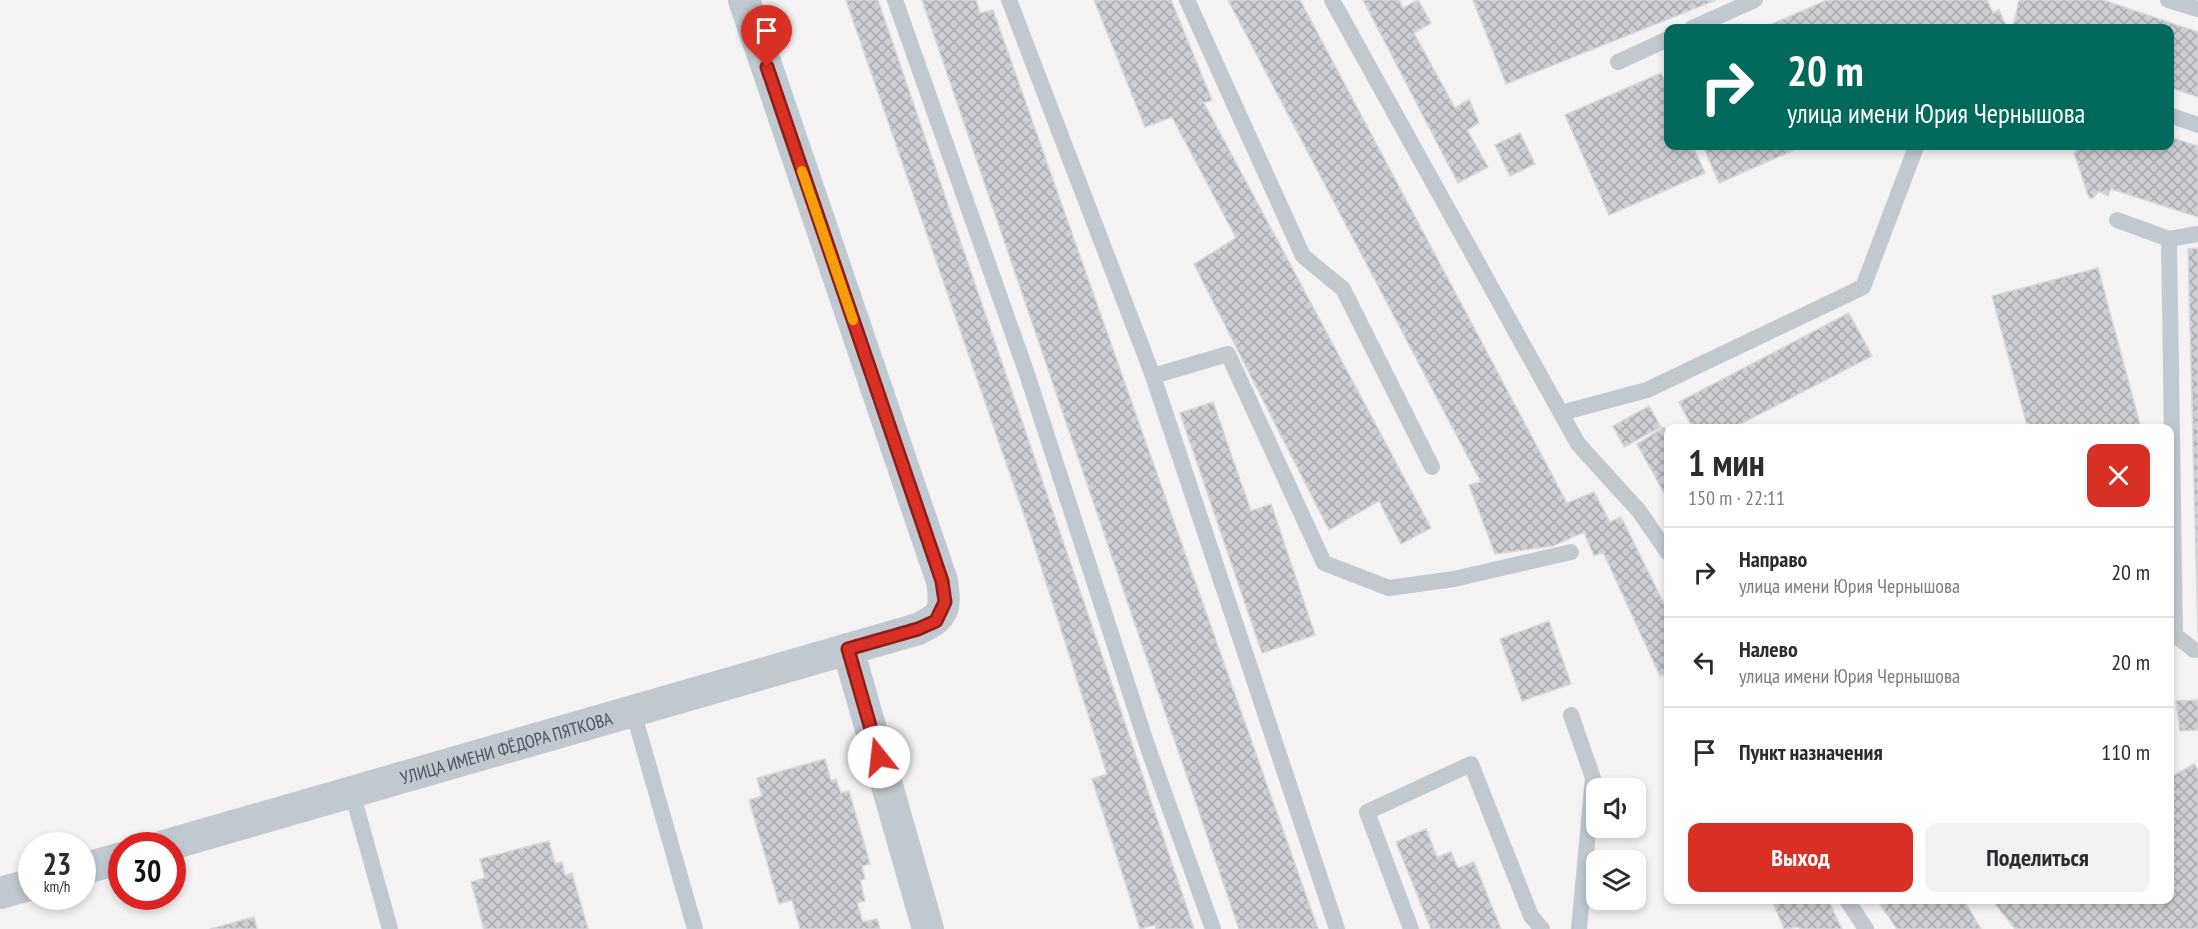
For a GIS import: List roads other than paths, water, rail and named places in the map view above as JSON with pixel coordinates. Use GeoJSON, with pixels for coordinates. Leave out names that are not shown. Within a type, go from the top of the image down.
{"type":"FeatureCollection","features":[{"type":"Feature","properties":{"kind":"street","name":"УЛИЦА ИМЕНИ ФЁДОРА ПЯТКОВА"},"geometry":{"type":"LineString","coordinates":[[186,840],[848,649],[936,621],[945,602],[942,581],[744,0]]}},
{"type":"Feature","properties":{"kind":"street"},"geometry":{"type":"LineString","coordinates":[[848,649],[928,929]]}},
{"type":"Feature","properties":{"kind":"street"},"geometry":{"type":"LineString","coordinates":[[0,893],[18,888]]}},
{"type":"Feature","properties":{"kind":"lane"},"geometry":{"type":"LineString","coordinates":[[895,0],[1027,374],[1147,745],[1213,929]]}},
{"type":"Feature","properties":{"kind":"lane"},"geometry":{"type":"LineString","coordinates":[[1009,0],[1153,376],[1337,929]]}},
{"type":"Feature","properties":{"kind":"lane"},"geometry":{"type":"LineString","coordinates":[[1187,0],[1303,256],[1343,289],[1432,467]]}},
{"type":"Feature","properties":{"kind":"lane"},"geometry":{"type":"LineString","coordinates":[[1332,0],[1578,444],[1639,510],[1664,547]]}},
{"type":"Feature","properties":{"kind":"lane"},"geometry":{"type":"LineString","coordinates":[[1701,24],[1755,0]]}},
{"type":"Feature","properties":{"kind":"lane"},"geometry":{"type":"LineString","coordinates":[[2168,0],[2198,9]]}},
{"type":"Feature","properties":{"kind":"lane"},"geometry":{"type":"LineString","coordinates":[[1618,62],[1664,41]]}},
{"type":"Feature","properties":{"kind":"lane"},"geometry":{"type":"LineString","coordinates":[[2174,117],[2198,125]]}},
{"type":"Feature","properties":{"kind":"lane"},"geometry":{"type":"LineString","coordinates":[[1562,413],[1647,390],[1863,287],[1915,150]]}},
{"type":"Feature","properties":{"kind":"lane"},"geometry":{"type":"LineString","coordinates":[[2117,220],[2169,239],[2198,234]]}},
{"type":"Feature","properties":{"kind":"lane"},"geometry":{"type":"LineString","coordinates":[[2169,239],[2172,424]]}},
{"type":"Feature","properties":{"kind":"lane"},"geometry":{"type":"LineString","coordinates":[[1153,376],[1228,354],[1324,563],[1389,588],[1454,579],[1571,552]]}},
{"type":"Feature","properties":{"kind":"lane"},"geometry":{"type":"LineString","coordinates":[[2174,569],[2175,635],[2194,650]]}},
{"type":"Feature","properties":{"kind":"lane"},"geometry":{"type":"LineString","coordinates":[[633,711],[695,929]]}},
{"type":"Feature","properties":{"kind":"lane"},"geometry":{"type":"LineString","coordinates":[[1571,715],[1593,778],[1580,929]]}},
{"type":"Feature","properties":{"kind":"lane"},"geometry":{"type":"LineString","coordinates":[[1411,929],[1367,812],[1470,764],[1531,916],[1542,929]]}},
{"type":"Feature","properties":{"kind":"lane"},"geometry":{"type":"LineString","coordinates":[[352,792],[390,929]]}},
{"type":"Feature","properties":{"kind":"lane"},"geometry":{"type":"LineString","coordinates":[[1850,904],[1866,929]]}}]}
